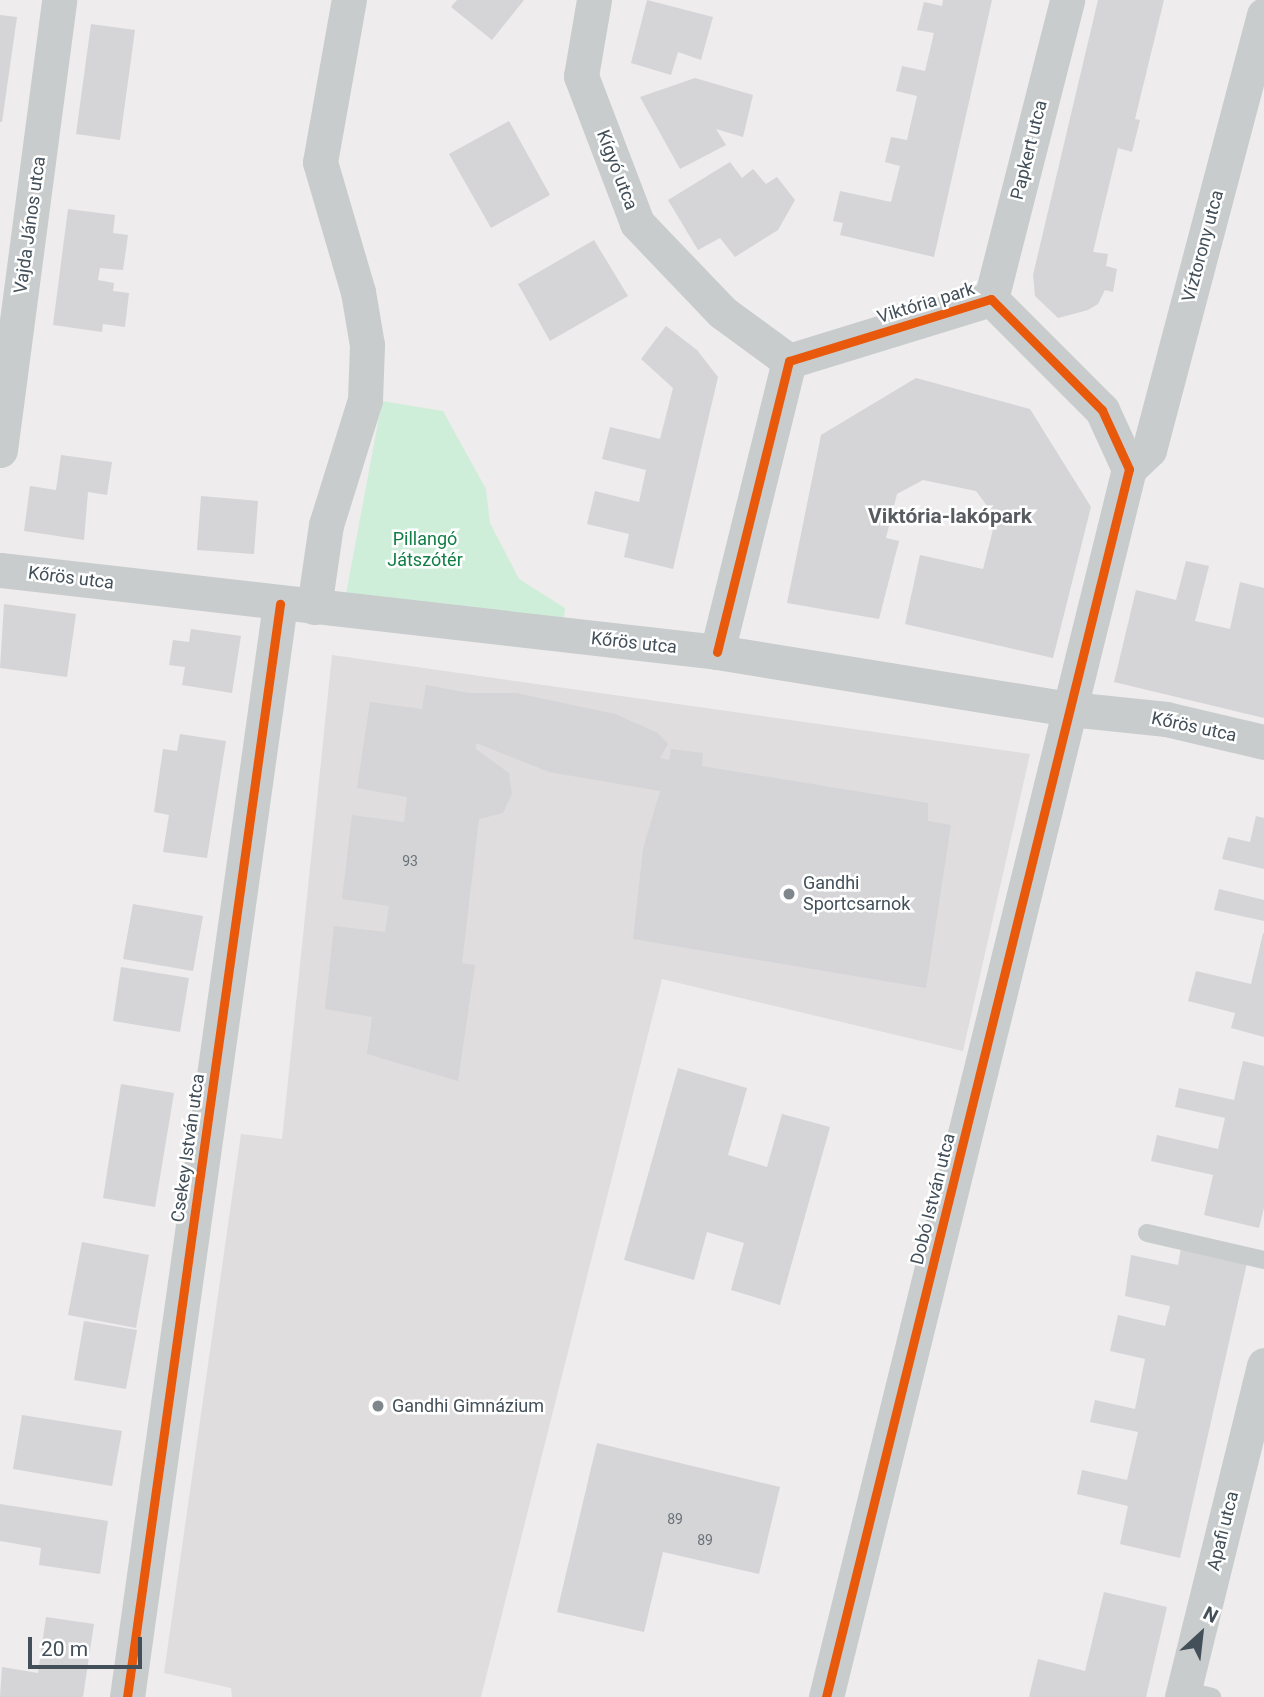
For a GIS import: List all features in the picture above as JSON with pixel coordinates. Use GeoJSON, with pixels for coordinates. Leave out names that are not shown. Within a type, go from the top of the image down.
{"type":"FeatureCollection","features":[{"type":"Feature","properties":{"kind":"street","name":"Vajda János utca"},"geometry":{"type":"LineString","coordinates":[[0,450],[59,0]]}},
{"type":"Feature","properties":{"kind":"street","name":"Csekey István utca"},"geometry":{"type":"LineString","coordinates":[[127,1697],[297,606],[365,400],[367,345],[358,292],[320,162],[349,0]]}},
{"type":"Feature","properties":{"kind":"street","name":"Kígyó utca"},"geometry":{"type":"LineString","coordinates":[[594,0],[581,76],[637,223],[722,312],[789,361]]}},
{"type":"Feature","properties":{"kind":"street","name":"Papkert utca"},"geometry":{"type":"LineString","coordinates":[[991,299],[1067,0]]}},
{"type":"Feature","properties":{"kind":"street","name":"Víztorony utca"},"geometry":{"type":"LineString","coordinates":[[1129,469],[1149,450],[1264,15]]}},
{"type":"Feature","properties":{"kind":"street","name":"Viktória park"},"geometry":{"type":"LineString","coordinates":[[789,361],[991,299],[1102,410],[1129,469]]}},
{"type":"Feature","properties":{"kind":"street"},"geometry":{"type":"LineString","coordinates":[[718,652],[789,361]]}},
{"type":"Feature","properties":{"kind":"street"},"geometry":{"type":"LineString","coordinates":[[1070,709],[1129,469]]}},
{"type":"Feature","properties":{"kind":"street","name":"Kőrös utca"},"geometry":{"type":"LineString","coordinates":[[0,570],[718,652],[1070,709],[1166,719],[1264,742]]}},
{"type":"Feature","properties":{"kind":"street","name":"Dobó István utca"},"geometry":{"type":"LineString","coordinates":[[826,1697],[1070,709]]}},
{"type":"Feature","properties":{"kind":"street","name":"Apafi utca"},"geometry":{"type":"LineString","coordinates":[[1193,1695],[1259,1409],[1264,1365]]}},
{"type":"Feature","properties":{"kind":"lane"},"geometry":{"type":"LineString","coordinates":[[1147,1233],[1264,1260]]}},
{"type":"Feature","properties":{"kind":"shaded area","name":"Gandhi Gimnázium"},"geometry":{"type":"Polygon","coordinates":[[[332,655],[1030,754],[963,1051],[662,979],[481,1697],[232,1697],[231,1688],[164,1673],[241,1134],[282,1139],[332,655]]]}},
{"type":"Feature","properties":{"kind":"green space","name":"Pillangó Játszótér"},"geometry":{"type":"Polygon","coordinates":[[[382,401],[443,411],[486,489],[490,523],[519,579],[565,608],[562,635],[343,610],[382,401]]]}},
{"type":"Feature","properties":{"kind":"building"},"geometry":{"type":"Polygon","coordinates":[[[457,0],[524,0],[492,40],[451,7],[457,0]]]}},
{"type":"Feature","properties":{"kind":"building"},"geometry":{"type":"Polygon","coordinates":[[[647,0],[713,17],[701,60],[678,52],[671,75],[631,63],[647,0]]]}},
{"type":"Feature","properties":{"kind":"building"},"geometry":{"type":"Polygon","coordinates":[[[943,0],[992,0],[934,257],[840,235],[843,223],[833,221],[840,191],[891,202],[900,166],[885,162],[891,137],[907,140],[917,96],[896,91],[902,66],[925,71],[934,33],[917,30],[924,2],[942,6],[943,0]]]}},
{"type":"Feature","properties":{"kind":"building"},"geometry":{"type":"Polygon","coordinates":[[[1098,0],[1164,0],[1135,119],[1140,120],[1132,152],[1118,148],[1093,252],[1108,254],[1106,266],[1117,269],[1113,292],[1105,290],[1098,304],[1088,310],[1058,318],[1035,296],[1033,275],[1098,0]]]}},
{"type":"Feature","properties":{"kind":"building"},"geometry":{"type":"Polygon","coordinates":[[[0,15],[17,17],[2,122],[0,122],[0,15]]]}},
{"type":"Feature","properties":{"kind":"building"},"geometry":{"type":"Polygon","coordinates":[[[91,24],[135,30],[120,140],[76,134],[91,24]]]}},
{"type":"Feature","properties":{"kind":"building"},"geometry":{"type":"Polygon","coordinates":[[[695,78],[753,95],[743,137],[716,129],[726,145],[680,169],[640,97],[695,78]]]}},
{"type":"Feature","properties":{"kind":"building"},"geometry":{"type":"Polygon","coordinates":[[[509,121],[550,195],[491,228],[449,154],[509,121]]]}},
{"type":"Feature","properties":{"kind":"building"},"geometry":{"type":"Polygon","coordinates":[[[730,162],[742,178],[753,169],[766,184],[777,177],[795,200],[778,230],[735,257],[720,238],[698,250],[668,200],[730,162]]]}},
{"type":"Feature","properties":{"kind":"building"},"geometry":{"type":"Polygon","coordinates":[[[68,209],[115,215],[113,233],[128,235],[123,270],[100,268],[98,280],[114,283],[113,291],[129,293],[125,327],[103,324],[102,332],[53,325],[68,209]]]}},
{"type":"Feature","properties":{"kind":"building"},"geometry":{"type":"Polygon","coordinates":[[[594,240],[628,296],[550,341],[518,284],[594,240]]]}},
{"type":"Feature","properties":{"kind":"building"},"geometry":{"type":"Polygon","coordinates":[[[666,326],[697,350],[718,377],[673,569],[624,557],[629,534],[587,524],[595,491],[639,502],[646,470],[602,459],[610,427],[660,439],[673,388],[641,359],[666,326]]]}},
{"type":"Feature","properties":{"kind":"building"},"geometry":{"type":"Polygon","coordinates":[[[916,378],[1030,409],[1091,507],[1053,658],[905,624],[920,555],[983,569],[996,518],[976,491],[923,480],[897,494],[886,538],[899,541],[879,619],[787,603],[821,435],[916,378]]]}},
{"type":"Feature","properties":{"kind":"building"},"geometry":{"type":"Polygon","coordinates":[[[61,455],[112,462],[107,495],[88,492],[84,540],[24,531],[30,486],[56,490],[61,455]]]}},
{"type":"Feature","properties":{"kind":"building"},"geometry":{"type":"Polygon","coordinates":[[[201,496],[258,501],[254,554],[197,550],[201,496]]]}},
{"type":"Feature","properties":{"kind":"building"},"geometry":{"type":"Polygon","coordinates":[[[1186,561],[1209,566],[1195,621],[1230,629],[1240,582],[1264,588],[1264,718],[1114,682],[1136,590],[1176,600],[1186,561]]]}},
{"type":"Feature","properties":{"kind":"building"},"geometry":{"type":"Polygon","coordinates":[[[4,604],[76,614],[67,677],[0,668],[4,604]]]}},
{"type":"Feature","properties":{"kind":"building"},"geometry":{"type":"Polygon","coordinates":[[[191,629],[241,636],[232,693],[182,685],[185,667],[169,665],[173,640],[189,642],[191,629]]]}},
{"type":"Feature","properties":{"kind":"building"},"geometry":{"type":"Polygon","coordinates":[[[426,685],[469,693],[516,693],[615,714],[658,733],[668,744],[660,758],[669,760],[671,749],[703,753],[702,766],[928,803],[928,821],[951,825],[926,988],[633,939],[643,849],[660,791],[549,772],[476,743],[476,749],[509,773],[512,794],[503,813],[479,819],[462,963],[475,965],[458,1081],[367,1054],[372,1017],[325,1009],[334,926],[385,932],[389,906],[342,899],[352,815],[404,822],[407,797],[357,788],[370,702],[422,709],[426,685]]]}},
{"type":"Feature","properties":{"kind":"building"},"geometry":{"type":"Polygon","coordinates":[[[180,734],[226,741],[207,858],[163,852],[169,815],[154,812],[163,749],[177,751],[180,734]]]}},
{"type":"Feature","properties":{"kind":"building"},"geometry":{"type":"Polygon","coordinates":[[[1256,816],[1264,818],[1264,869],[1222,859],[1228,837],[1250,842],[1256,816]]]}},
{"type":"Feature","properties":{"kind":"building"},"geometry":{"type":"Polygon","coordinates":[[[1219,889],[1264,900],[1264,921],[1214,910],[1219,889]]]}},
{"type":"Feature","properties":{"kind":"building"},"geometry":{"type":"Polygon","coordinates":[[[133,904],[203,916],[193,971],[123,959],[133,904]]]}},
{"type":"Feature","properties":{"kind":"building"},"geometry":{"type":"Polygon","coordinates":[[[1263,933],[1264,1037],[1231,1028],[1235,1013],[1188,1001],[1196,971],[1251,984],[1263,933]]]}},
{"type":"Feature","properties":{"kind":"building"},"geometry":{"type":"Polygon","coordinates":[[[121,967],[189,978],[180,1032],[113,1021],[121,967]]]}},
{"type":"Feature","properties":{"kind":"building"},"geometry":{"type":"Polygon","coordinates":[[[1243,1061],[1264,1066],[1264,1208],[1259,1228],[1204,1215],[1213,1175],[1151,1161],[1157,1135],[1218,1149],[1225,1118],[1175,1107],[1179,1088],[1234,1100],[1243,1061]]]}},
{"type":"Feature","properties":{"kind":"building"},"geometry":{"type":"Polygon","coordinates":[[[678,1068],[747,1088],[728,1155],[767,1167],[782,1114],[830,1127],[780,1305],[731,1290],[744,1243],[707,1232],[694,1280],[624,1260],[678,1068]]]}},
{"type":"Feature","properties":{"kind":"building"},"geometry":{"type":"Polygon","coordinates":[[[121,1084],[174,1093],[155,1207],[103,1198],[121,1084]]]}},
{"type":"Feature","properties":{"kind":"building"},"geometry":{"type":"Polygon","coordinates":[[[82,1242],[149,1255],[136,1328],[68,1315],[82,1242]]]}},
{"type":"Feature","properties":{"kind":"building"},"geometry":{"type":"Polygon","coordinates":[[[1181,1248],[1247,1263],[1180,1558],[1120,1544],[1128,1506],[1077,1494],[1082,1470],[1127,1480],[1138,1432],[1090,1422],[1095,1400],[1135,1409],[1145,1359],[1110,1351],[1118,1315],[1165,1326],[1170,1306],[1125,1296],[1131,1255],[1178,1265],[1181,1248]]]}},
{"type":"Feature","properties":{"kind":"building"},"geometry":{"type":"Polygon","coordinates":[[[84,1321],[137,1330],[126,1389],[74,1380],[84,1321]]]}},
{"type":"Feature","properties":{"kind":"building"},"geometry":{"type":"Polygon","coordinates":[[[22,1415],[122,1431],[112,1486],[13,1469],[22,1415]]]}},
{"type":"Feature","properties":{"kind":"building"},"geometry":{"type":"Polygon","coordinates":[[[597,1443],[780,1487],[759,1574],[663,1552],[644,1632],[557,1612],[597,1443]]]}},
{"type":"Feature","properties":{"kind":"building"},"geometry":{"type":"Polygon","coordinates":[[[0,1504],[108,1521],[100,1574],[39,1565],[41,1548],[0,1541],[0,1504]]]}},
{"type":"Feature","properties":{"kind":"building"},"geometry":{"type":"Polygon","coordinates":[[[1104,1592],[1167,1607],[1146,1697],[1029,1697],[1038,1659],[1085,1671],[1104,1592]]]}},
{"type":"Feature","properties":{"kind":"building"},"geometry":{"type":"Polygon","coordinates":[[[46,1617],[94,1624],[83,1697],[0,1697],[2,1667],[38,1673],[46,1617]]]}},
{"type":"Feature","properties":{"kind":"cycle path"},"geometry":{"type":"LineString","coordinates":[[717,652],[789,361],[991,299],[1102,410],[1129,469],[826,1697]]}},
{"type":"Feature","properties":{"kind":"cycle path"},"geometry":{"type":"LineString","coordinates":[[127,1697],[280,604]]}},
{"type":"Feature","properties":{"kind":"place","name":"Gandhi Sportcsarnok"},"geometry":{"type":"Point","coordinates":[789,894]}},
{"type":"Feature","properties":{"kind":"place","name":"Gandhi Gimnázium"},"geometry":{"type":"Point","coordinates":[378,1406]}},
{"type":"Feature","properties":{"kind":"district","name":"Viktória-lakópark"},"geometry":{"type":"Point","coordinates":[950,516]}}]}
